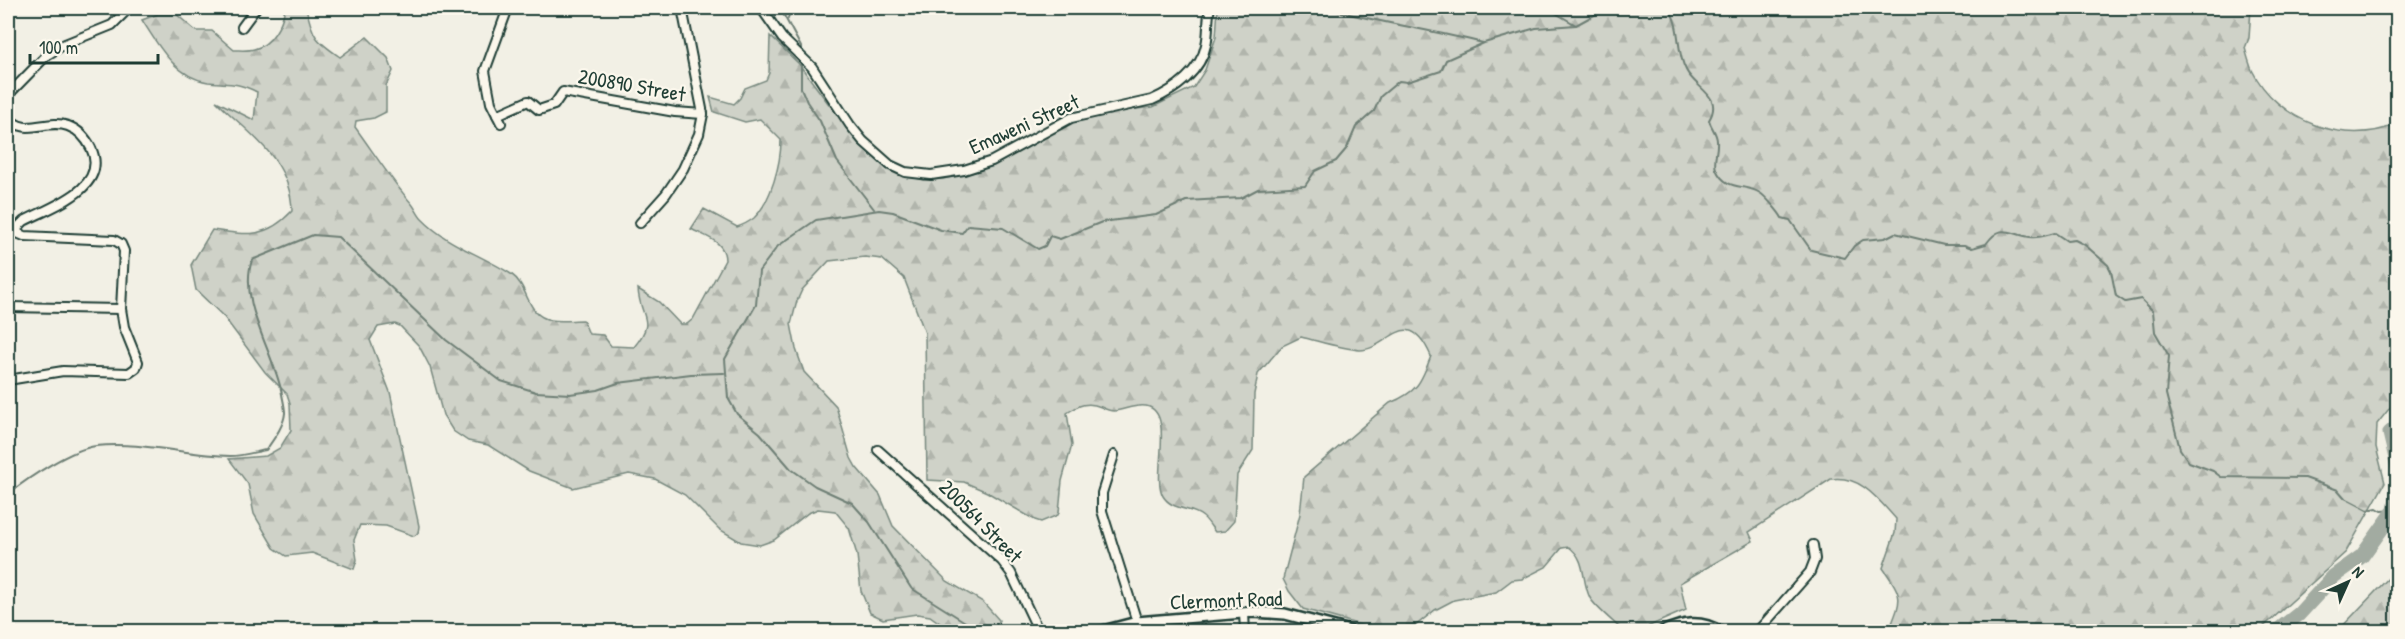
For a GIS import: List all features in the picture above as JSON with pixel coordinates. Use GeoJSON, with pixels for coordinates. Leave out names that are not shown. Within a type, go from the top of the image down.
{"type":"FeatureCollection","features":[{"type":"Feature","properties":{"kind":"street"},"geometry":{"type":"LineString","coordinates":[[9,90],[23,82],[40,61],[55,49],[112,25],[129,8]]}},
{"type":"Feature","properties":{"kind":"street"},"geometry":{"type":"LineString","coordinates":[[242,27],[256,8]]}},
{"type":"Feature","properties":{"kind":"street","name":"200890 Street"},"geometry":{"type":"LineString","coordinates":[[508,8],[485,71],[491,103],[499,119],[528,101],[539,110],[550,108],[563,92],[675,112],[703,114]]}},
{"type":"Feature","properties":{"kind":"street"},"geometry":{"type":"LineString","coordinates":[[640,224],[666,194],[683,169],[695,145],[703,114],[682,8]]}},
{"type":"Feature","properties":{"kind":"street","name":"Emaweni Street"},"geometry":{"type":"LineString","coordinates":[[761,8],[769,22],[807,62],[850,125],[882,158],[905,172],[942,174],[992,161],[1071,118],[1145,101],[1165,94],[1184,79],[1203,55],[1210,8]]}},
{"type":"Feature","properties":{"kind":"street"},"geometry":{"type":"LineString","coordinates":[[8,117],[14,124],[23,128],[57,124],[74,129],[85,138],[95,160],[94,173],[84,187],[19,224],[16,230],[18,235],[118,241],[124,251],[121,309],[124,327],[138,362],[136,368],[129,373],[63,371],[8,380]]}},
{"type":"Feature","properties":{"kind":"street"},"geometry":{"type":"LineString","coordinates":[[8,307],[121,309]]}},
{"type":"Feature","properties":{"kind":"street","name":"200564 Street"},"geometry":{"type":"LineString","coordinates":[[878,450],[1002,561],[1011,573],[1039,632]]}},
{"type":"Feature","properties":{"kind":"street"},"geometry":{"type":"LineString","coordinates":[[1113,454],[1102,492],[1101,511],[1137,622]]}},
{"type":"Feature","properties":{"kind":"street"},"geometry":{"type":"LineString","coordinates":[[1757,632],[1810,572],[1815,559],[1813,545]]}},
{"type":"Feature","properties":{"kind":"street"},"geometry":{"type":"LineString","coordinates":[[1244,613],[1245,632]]}},
{"type":"Feature","properties":{"kind":"street","name":"Clermont Road"},"geometry":{"type":"LineString","coordinates":[[1099,632],[1137,622],[1244,613],[1285,614],[1354,632]]}},
{"type":"Feature","properties":{"kind":"street"},"geometry":{"type":"LineString","coordinates":[[1662,632],[1676,625],[1690,623],[1704,624],[1721,632]]}},
{"type":"Feature","properties":{"kind":"green space"},"geometry":{"type":"Polygon","coordinates":[[[285,8],[306,8],[316,37],[340,57],[367,37],[388,58],[393,71],[386,86],[386,112],[374,118],[356,121],[355,127],[422,219],[442,236],[511,274],[522,286],[536,313],[555,321],[583,320],[589,334],[603,335],[611,346],[634,347],[641,338],[646,324],[638,289],[659,302],[680,324],[687,324],[693,319],[725,260],[722,248],[718,244],[691,229],[704,209],[737,227],[754,218],[770,192],[777,171],[781,140],[760,119],[745,122],[714,112],[710,97],[734,104],[745,88],[766,80],[769,73],[770,36],[799,64],[864,146],[896,173],[924,180],[943,179],[979,171],[1034,139],[1074,122],[1111,112],[1153,107],[1194,87],[1205,70],[1216,37],[1218,8],[2251,8],[2249,38],[2245,48],[2252,70],[2263,88],[2278,103],[2295,116],[2314,125],[2335,130],[2356,132],[2377,130],[2397,124],[2397,399],[2377,424],[2376,447],[2385,483],[2346,552],[2259,631],[1889,631],[1899,598],[1895,586],[1883,568],[1895,533],[1896,519],[1868,490],[1860,485],[1842,479],[1831,479],[1749,532],[1753,541],[1680,583],[1686,610],[1638,631],[1623,631],[1593,602],[1587,591],[1579,558],[1569,547],[1562,548],[1546,567],[1522,579],[1512,580],[1496,592],[1454,600],[1435,610],[1409,631],[1382,631],[1303,609],[1283,579],[1300,514],[1304,477],[1390,403],[1417,386],[1431,356],[1422,340],[1414,332],[1405,330],[1370,348],[1360,350],[1338,347],[1301,337],[1282,346],[1258,374],[1254,394],[1253,450],[1237,475],[1234,521],[1225,531],[1215,532],[1198,514],[1177,507],[1163,496],[1160,487],[1160,420],[1155,411],[1146,406],[1134,406],[1114,411],[1088,404],[1067,413],[1072,445],[1062,481],[1059,512],[1058,515],[1041,522],[964,482],[927,480],[925,333],[904,278],[882,259],[865,257],[829,261],[802,290],[791,324],[804,372],[836,406],[851,458],[880,495],[893,526],[947,581],[983,602],[999,620],[999,631],[951,631],[930,616],[917,614],[883,619],[870,613],[861,591],[857,555],[849,528],[835,511],[818,509],[808,513],[774,540],[760,545],[741,542],[719,529],[685,495],[655,479],[629,474],[573,488],[529,471],[488,445],[468,441],[453,431],[443,415],[430,367],[419,346],[400,326],[395,324],[378,327],[370,340],[390,392],[419,526],[418,533],[414,536],[386,526],[360,525],[354,540],[357,560],[354,569],[312,553],[286,556],[274,548],[254,514],[248,484],[229,459],[266,456],[280,448],[291,430],[290,403],[287,394],[265,372],[224,317],[196,290],[191,265],[212,230],[255,233],[264,231],[283,220],[292,211],[290,193],[276,162],[266,149],[216,101],[254,120],[257,92],[238,85],[196,79],[186,74],[154,40],[142,20],[158,14],[176,14],[196,31],[212,31],[234,50],[249,50],[260,47],[271,38],[279,27],[285,8]]]}},
{"type":"Feature","properties":{"kind":"green space"},"geometry":{"type":"Polygon","coordinates":[[[2397,569],[2397,631],[2338,631],[2397,569]]]}},
{"type":"Feature","properties":{"kind":"waterway"},"geometry":{"type":"LineString","coordinates":[[780,8],[801,47],[801,53]]}},
{"type":"Feature","properties":{"kind":"waterway"},"geometry":{"type":"LineString","coordinates":[[788,19],[791,8]]}},
{"type":"Feature","properties":{"kind":"waterway"},"geometry":{"type":"LineString","coordinates":[[1325,8],[1483,43]]}},
{"type":"Feature","properties":{"kind":"waterway"},"geometry":{"type":"LineString","coordinates":[[1547,8],[1576,25]]}},
{"type":"Feature","properties":{"kind":"waterway"},"geometry":{"type":"LineString","coordinates":[[975,632],[970,625],[911,588],[869,522],[852,503],[815,486],[791,469],[760,433],[737,414],[728,398],[725,359],[756,305],[759,271],[778,246],[816,220],[879,210],[893,212],[941,230],[962,233],[968,225],[1003,228],[1038,249],[1045,246],[1050,236],[1060,239],[1102,222],[1156,215],[1186,201],[1241,198],[1258,189],[1305,186],[1315,171],[1336,161],[1347,148],[1356,127],[1374,111],[1381,96],[1399,81],[1407,82],[1441,71],[1446,60],[1484,43],[1536,28],[1576,25],[1607,8]]}},
{"type":"Feature","properties":{"kind":"waterway"},"geometry":{"type":"LineString","coordinates":[[1668,8],[1675,22],[1686,70],[1711,98],[1713,104],[1709,120],[1717,138],[1715,166],[1720,176],[1730,184],[1754,190],[1762,195],[1782,218],[1790,220],[1811,250],[1845,258],[1854,246],[1863,240],[1885,238],[1895,233],[1944,245],[1964,245],[1972,248],[1986,244],[2001,231],[2033,237],[2055,233],[2067,241],[2075,240],[2085,245],[2108,265],[2116,296],[2125,302],[2141,299],[2153,311],[2155,332],[2169,356],[2166,394],[2180,449],[2189,462],[2213,471],[2221,477],[2305,478],[2338,490],[2345,498],[2368,510],[2377,508],[2382,511],[2395,510]]}},
{"type":"Feature","properties":{"kind":"waterway"},"geometry":{"type":"LineString","coordinates":[[801,59],[801,88],[807,102],[820,121],[837,161],[874,209]]}},
{"type":"Feature","properties":{"kind":"waterway"},"geometry":{"type":"LineString","coordinates":[[8,494],[62,458],[96,446],[130,445],[230,456],[266,450],[280,428],[285,411],[278,378],[253,310],[249,276],[252,260],[313,235],[338,237],[446,340],[501,381],[536,392],[570,394],[598,390],[618,383],[691,374],[724,373]]}},
{"type":"Feature","properties":{"kind":"waterway"},"geometry":{"type":"LineString","coordinates":[[2398,426],[2390,433],[2398,467]]}},
{"type":"Feature","properties":{"kind":"waterway"},"geometry":{"type":"LineString","coordinates":[[2276,632],[2299,614],[2334,576],[2362,556],[2395,510],[2398,493]]}}]}
